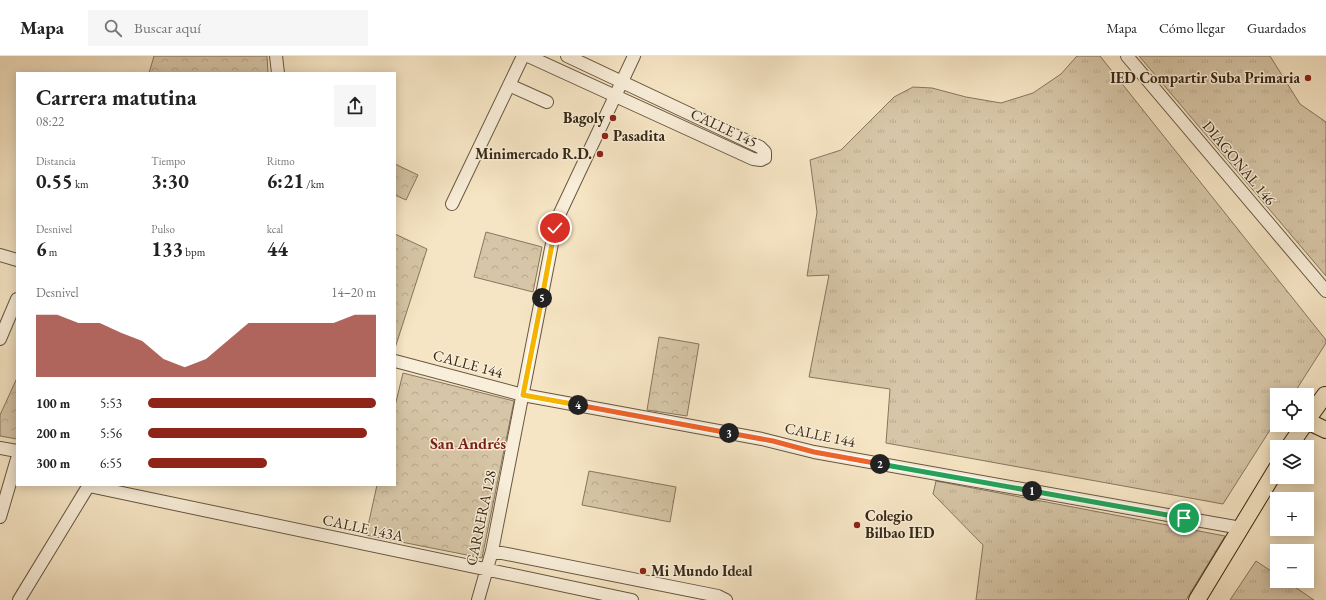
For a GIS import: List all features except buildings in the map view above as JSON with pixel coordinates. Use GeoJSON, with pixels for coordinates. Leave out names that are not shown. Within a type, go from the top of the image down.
{"type":"FeatureCollection","features":[{"type":"Feature","properties":{"kind":"main road"},"geometry":{"type":"LineString","coordinates":[[1314,411],[1326,394]]}},
{"type":"Feature","properties":{"kind":"main road"},"geometry":{"type":"LineString","coordinates":[[1314,424],[1326,430]]}},
{"type":"Feature","properties":{"kind":"main road"},"geometry":{"type":"LineString","coordinates":[[1197,600],[1270,480]]}},
{"type":"Feature","properties":{"kind":"street"},"geometry":{"type":"LineString","coordinates":[[276,56],[278,72]]}},
{"type":"Feature","properties":{"kind":"street"},"geometry":{"type":"LineString","coordinates":[[452,204],[523,56]]}},
{"type":"Feature","properties":{"kind":"street","name":"CALLE 145"},"geometry":{"type":"LineString","coordinates":[[528,56],[753,160],[761,160],[765,158],[765,152],[760,147],[567,56]]}},
{"type":"Feature","properties":{"kind":"street","name":"CARRERA 128"},"geometry":{"type":"LineString","coordinates":[[478,600],[492,551],[555,228],[560,213],[634,56]]}},
{"type":"Feature","properties":{"kind":"street","name":"DIAGONAL 146"},"geometry":{"type":"LineString","coordinates":[[1127,56],[1326,291]]}},
{"type":"Feature","properties":{"kind":"street"},"geometry":{"type":"LineString","coordinates":[[509,85],[547,102]]}},
{"type":"Feature","properties":{"kind":"street"},"geometry":{"type":"LineString","coordinates":[[0,255],[16,260]]}},
{"type":"Feature","properties":{"kind":"street"},"geometry":{"type":"LineString","coordinates":[[0,339],[16,301]]}},
{"type":"Feature","properties":{"kind":"street","name":"CALLE 144"},"geometry":{"type":"LineString","coordinates":[[396,361],[523,395],[762,439],[814,452],[1241,528]]}},
{"type":"Feature","properties":{"kind":"street"},"geometry":{"type":"LineString","coordinates":[[0,448],[16,452]]}},
{"type":"Feature","properties":{"kind":"street"},"geometry":{"type":"LineString","coordinates":[[0,517],[16,463]]}},
{"type":"Feature","properties":{"kind":"street"},"geometry":{"type":"LineString","coordinates":[[19,600],[89,486]]}},
{"type":"Feature","properties":{"kind":"street","name":"CALLE 143A"},"geometry":{"type":"LineString","coordinates":[[89,486],[487,571],[632,600]]}},
{"type":"Feature","properties":{"kind":"street"},"geometry":{"type":"LineString","coordinates":[[492,551],[718,596],[726,600]]}},
{"type":"Feature","properties":{"kind":"green space"},"geometry":{"type":"Polygon","coordinates":[[[154,56],[267,56],[268,72],[149,72],[154,56]]]}},
{"type":"Feature","properties":{"kind":"green space"},"geometry":{"type":"Polygon","coordinates":[[[1077,56],[1100,56],[1326,340],[1326,343],[1297,388],[1270,388],[1270,430],[1223,504],[886,443],[890,389],[809,377],[829,275],[807,276],[817,212],[810,160],[841,150],[894,97],[913,87],[932,88],[966,97],[1001,103],[1033,93],[1061,74],[1077,56]]]}},
{"type":"Feature","properties":{"kind":"green space"},"geometry":{"type":"Polygon","coordinates":[[[1139,56],[1270,56],[1300,104],[1326,122],[1326,276],[1139,56]]]}},
{"type":"Feature","properties":{"kind":"green space"},"geometry":{"type":"Polygon","coordinates":[[[396,164],[418,175],[406,200],[396,195],[396,164]]]}},
{"type":"Feature","properties":{"kind":"green space"},"geometry":{"type":"Polygon","coordinates":[[[486,232],[542,247],[533,292],[474,277],[486,232]]]}},
{"type":"Feature","properties":{"kind":"green space"},"geometry":{"type":"Polygon","coordinates":[[[396,234],[427,249],[396,345],[396,234]]]}},
{"type":"Feature","properties":{"kind":"green space"},"geometry":{"type":"Polygon","coordinates":[[[659,337],[699,344],[687,416],[647,410],[659,337]]]}},
{"type":"Feature","properties":{"kind":"green space"},"geometry":{"type":"Polygon","coordinates":[[[403,373],[514,401],[482,558],[366,535],[377,486],[396,486],[396,402],[403,373]]]}},
{"type":"Feature","properties":{"kind":"green space"},"geometry":{"type":"Polygon","coordinates":[[[16,380],[16,439],[0,436],[0,415],[16,380]]]}},
{"type":"Feature","properties":{"kind":"green space"},"geometry":{"type":"Polygon","coordinates":[[[589,471],[676,487],[670,522],[582,505],[589,471]]]}},
{"type":"Feature","properties":{"kind":"green space"},"geometry":{"type":"Polygon","coordinates":[[[936,481],[1225,536],[1186,600],[976,600],[983,545],[933,494],[936,481]]]}},
{"type":"Feature","properties":{"kind":"green space"},"geometry":{"type":"Polygon","coordinates":[[[1256,561],[1270,570],[1270,588],[1296,588],[1314,600],[1230,600],[1256,561]]]}},
{"type":"Feature","properties":{"kind":"place","name":"IED Compartir Suba Primaria"},"geometry":{"type":"Point","coordinates":[1308,78]}},
{"type":"Feature","properties":{"kind":"place","name":"Bagoly"},"geometry":{"type":"Point","coordinates":[613,118]}},
{"type":"Feature","properties":{"kind":"place","name":"Pasadita"},"geometry":{"type":"Point","coordinates":[605,136]}},
{"type":"Feature","properties":{"kind":"place","name":"Minimercado R.D."},"geometry":{"type":"Point","coordinates":[600,154]}},
{"type":"Feature","properties":{"kind":"place","name":"Colegio Bilbao IED"},"geometry":{"type":"Point","coordinates":[857,525]}},
{"type":"Feature","properties":{"kind":"place","name":"Mi Mundo Ideal"},"geometry":{"type":"Point","coordinates":[643,571]}},
{"type":"Feature","properties":{"kind":"district","name":"San Andrés"},"geometry":{"type":"Point","coordinates":[468,443]}},
{"type":"Feature","properties":{"kind":"route"},"geometry":{"type":"LineString","coordinates":[[555,228],[523,395],[773,441],[786,446],[814,452],[1184,518]]}}]}
